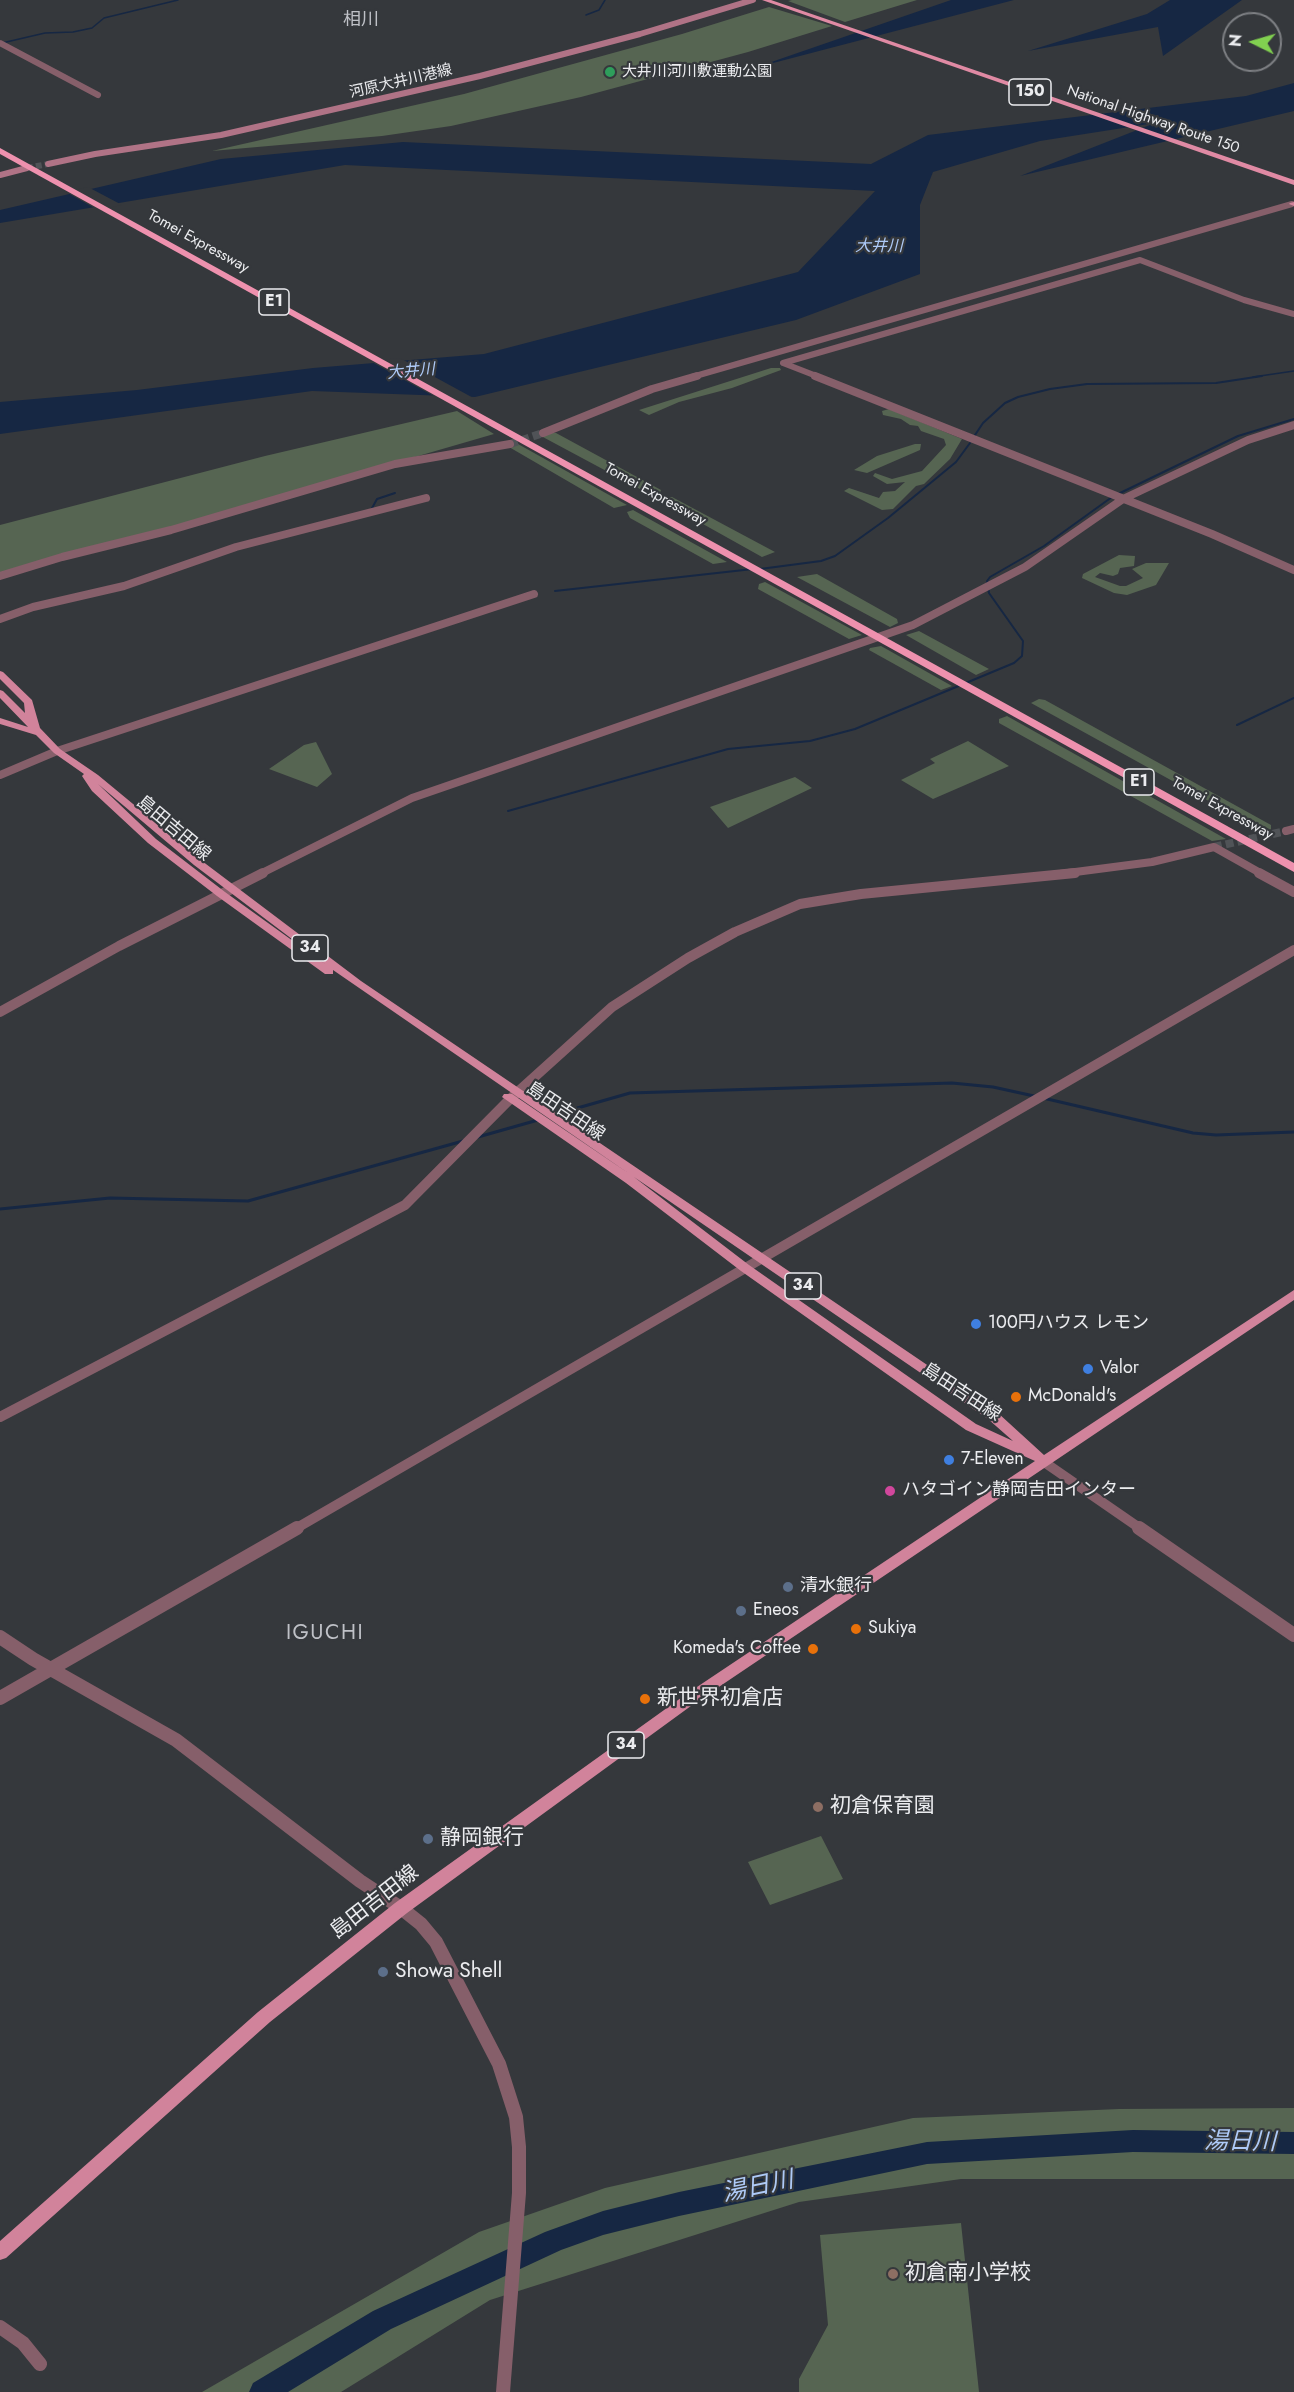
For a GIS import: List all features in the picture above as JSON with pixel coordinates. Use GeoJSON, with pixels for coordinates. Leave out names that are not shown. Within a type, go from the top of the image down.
{"type":"FeatureCollection","features":[{"type":"Feature","properties":{"kind":"highway","name":"National Highway Route 150"},"geometry":{"type":"LineString","coordinates":[[766,0],[1294,183]]}},
{"type":"Feature","properties":{"kind":"highway","name":"Tomei Expressway"},"geometry":{"type":"LineString","coordinates":[[0,143],[53,176],[505,426],[740,561],[868,632],[892,640],[1294,868]]}},
{"type":"Feature","properties":{"kind":"highway","name":"Tomei Expressway"},"geometry":{"type":"LineString","coordinates":[[0,151],[53,176]]}},
{"type":"Feature","properties":{"kind":"highway","name":"Tomei Expressway"},"geometry":{"type":"LineString","coordinates":[[505,426],[756,559],[882,629],[892,640]]}},
{"type":"Feature","properties":{"kind":"highway","name":"Tomei Expressway"},"geometry":{"type":"LineString","coordinates":[[989,694],[1294,856]]}},
{"type":"Feature","properties":{"kind":"main road","name":"河原大井川港線"},"geometry":{"type":"LineString","coordinates":[[48,164],[94,154],[221,135],[480,76],[640,34],[753,0]]}},
{"type":"Feature","properties":{"kind":"main road"},"geometry":{"type":"LineString","coordinates":[[0,175],[27,168]]}},
{"type":"Feature","properties":{"kind":"main road"},"geometry":{"type":"LineString","coordinates":[[0,674],[29,702],[36,732]]}},
{"type":"Feature","properties":{"kind":"main road","name":"島田吉田線"},"geometry":{"type":"LineString","coordinates":[[0,693],[36,732],[82,771],[96,789],[152,841],[221,894],[546,1118],[763,1258],[993,1416],[1044,1462]]}},
{"type":"Feature","properties":{"kind":"main road"},"geometry":{"type":"LineString","coordinates":[[0,721],[36,732]]}},
{"type":"Feature","properties":{"kind":"main road","name":"島田吉田線"},"geometry":{"type":"LineString","coordinates":[[82,771],[95,777],[232,889],[357,983],[514,1096]]}},
{"type":"Feature","properties":{"kind":"main road","name":"島田吉田線"},"geometry":{"type":"LineString","coordinates":[[546,1118],[745,1268],[971,1427],[1044,1462]]}},
{"type":"Feature","properties":{"kind":"main road","name":"島田吉田線"},"geometry":{"type":"LineString","coordinates":[[0,2252],[264,2017],[401,1908],[690,1699],[1294,1294]]}},
{"type":"Feature","properties":{"kind":"street"},"geometry":{"type":"LineString","coordinates":[[0,43],[98,95]]}},
{"type":"Feature","properties":{"kind":"street"},"geometry":{"type":"LineString","coordinates":[[543,433],[652,389],[1293,204]]}},
{"type":"Feature","properties":{"kind":"street"},"geometry":{"type":"LineString","coordinates":[[1294,314],[1244,300],[1140,260],[783,363],[1262,555],[1294,570]]}},
{"type":"Feature","properties":{"kind":"street"},"geometry":{"type":"LineString","coordinates":[[0,1012],[119,946],[412,798],[913,625],[999,582],[1036,560],[1123,499],[1248,440],[1294,426]]}},
{"type":"Feature","properties":{"kind":"street"},"geometry":{"type":"LineString","coordinates":[[0,576],[394,464],[510,444]]}},
{"type":"Feature","properties":{"kind":"street"},"geometry":{"type":"LineString","coordinates":[[0,619],[33,607],[124,586],[236,548],[426,498]]}},
{"type":"Feature","properties":{"kind":"street"},"geometry":{"type":"LineString","coordinates":[[0,775],[57,751],[534,594]]}},
{"type":"Feature","properties":{"kind":"street"},"geometry":{"type":"LineString","coordinates":[[0,1417],[405,1205],[514,1096],[628,995],[735,932],[800,904],[861,894],[1100,870],[1152,862],[1214,847],[1294,892]]}},
{"type":"Feature","properties":{"kind":"street"},"geometry":{"type":"LineString","coordinates":[[0,1698],[1294,950]]}},
{"type":"Feature","properties":{"kind":"street"},"geometry":{"type":"LineString","coordinates":[[1044,1462],[1294,1635]]}},
{"type":"Feature","properties":{"kind":"street"},"geometry":{"type":"LineString","coordinates":[[0,1637],[176,1740],[360,1881],[401,1908],[421,1924],[436,1942],[479,2023],[506,2084],[516,2117],[519,2147],[518,2213],[503,2392]]}},
{"type":"Feature","properties":{"kind":"street"},"geometry":{"type":"LineString","coordinates":[[0,2327],[23,2343],[40,2364]]}},
{"type":"Feature","properties":{"kind":"green space"},"geometry":{"type":"Polygon","coordinates":[[[917,0],[845,22],[788,1],[917,0]]]}},
{"type":"Feature","properties":{"kind":"green space","name":"大井川河川敷運動公園"},"geometry":{"type":"Polygon","coordinates":[[[769,7],[832,26],[748,52],[581,97],[451,126],[382,136],[212,151],[464,94],[682,34],[769,7]]]}},
{"type":"Feature","properties":{"kind":"green space"},"geometry":{"type":"Polygon","coordinates":[[[771,368],[781,370],[732,388],[679,402],[649,415],[639,410],[771,368]]]}},
{"type":"Feature","properties":{"kind":"green space"},"geometry":{"type":"Polygon","coordinates":[[[889,409],[962,439],[950,459],[924,484],[916,486],[893,509],[882,510],[844,491],[849,488],[879,498],[883,492],[895,491],[905,482],[887,484],[873,476],[875,473],[892,479],[922,471],[946,445],[944,439],[921,431],[918,426],[883,415],[882,411],[889,409]]]}},
{"type":"Feature","properties":{"kind":"green space"},"geometry":{"type":"Polygon","coordinates":[[[457,411],[494,434],[167,529],[0,573],[0,525],[265,456],[457,411]]]}},
{"type":"Feature","properties":{"kind":"green space"},"geometry":{"type":"Polygon","coordinates":[[[556,433],[661,490],[660,493],[653,496],[541,436],[556,433]]]}},
{"type":"Feature","properties":{"kind":"green space"},"geometry":{"type":"Polygon","coordinates":[[[518,444],[627,505],[614,508],[509,447],[518,444]]]}},
{"type":"Feature","properties":{"kind":"green space"},"geometry":{"type":"Polygon","coordinates":[[[921,444],[920,450],[867,473],[854,470],[877,456],[921,444]]]}},
{"type":"Feature","properties":{"kind":"green space"},"geometry":{"type":"Polygon","coordinates":[[[672,497],[775,552],[762,557],[660,500],[672,497]]]}},
{"type":"Feature","properties":{"kind":"green space"},"geometry":{"type":"Polygon","coordinates":[[[633,510],[727,562],[713,564],[630,518],[627,512],[633,510]]]}},
{"type":"Feature","properties":{"kind":"green space"},"geometry":{"type":"Polygon","coordinates":[[[1119,555],[1135,556],[1134,566],[1120,568],[1118,574],[1113,576],[1100,573],[1095,577],[1126,586],[1143,578],[1132,569],[1146,563],[1169,563],[1156,585],[1127,595],[1114,593],[1082,578],[1083,574],[1119,555]]]}},
{"type":"Feature","properties":{"kind":"green space"},"geometry":{"type":"Polygon","coordinates":[[[817,574],[897,619],[898,623],[890,627],[797,577],[817,574]]]}},
{"type":"Feature","properties":{"kind":"green space"},"geometry":{"type":"Polygon","coordinates":[[[765,582],[862,635],[849,639],[758,589],[759,584],[765,582]]]}},
{"type":"Feature","properties":{"kind":"green space"},"geometry":{"type":"Polygon","coordinates":[[[919,631],[989,669],[976,675],[906,635],[919,631]]]}},
{"type":"Feature","properties":{"kind":"green space"},"geometry":{"type":"Polygon","coordinates":[[[881,646],[952,686],[941,690],[869,650],[881,646]]]}},
{"type":"Feature","properties":{"kind":"green space"},"geometry":{"type":"Polygon","coordinates":[[[1039,699],[1045,700],[1271,825],[1271,829],[1265,832],[1031,703],[1039,699]]]}},
{"type":"Feature","properties":{"kind":"green space"},"geometry":{"type":"Polygon","coordinates":[[[1007,716],[1226,839],[1212,841],[999,723],[999,719],[1007,716]]]}},
{"type":"Feature","properties":{"kind":"green space"},"geometry":{"type":"Polygon","coordinates":[[[968,741],[1009,766],[933,799],[901,780],[935,763],[930,759],[968,741]]]}},
{"type":"Feature","properties":{"kind":"green space"},"geometry":{"type":"Polygon","coordinates":[[[316,742],[332,774],[317,787],[269,769],[304,745],[316,742]]]}},
{"type":"Feature","properties":{"kind":"green space"},"geometry":{"type":"Polygon","coordinates":[[[795,777],[812,788],[728,828],[710,807],[795,777]]]}},
{"type":"Feature","properties":{"kind":"green space"},"geometry":{"type":"Polygon","coordinates":[[[821,1836],[843,1879],[770,1905],[748,1862],[821,1836]]]}},
{"type":"Feature","properties":{"kind":"green space"},"geometry":{"type":"Polygon","coordinates":[[[1294,2108],[1294,2179],[961,2179],[799,2202],[490,2300],[341,2392],[202,2392],[479,2232],[605,2188],[913,2118],[1119,2109],[1294,2108]]]}},
{"type":"Feature","properties":{"kind":"green space"},"geometry":{"type":"Polygon","coordinates":[[[961,2223],[979,2392],[799,2392],[799,2379],[828,2325],[820,2235],[961,2223]]]}},
{"type":"Feature","properties":{"kind":"water"},"geometry":{"type":"Polygon","coordinates":[[[951,0],[1014,0],[754,68],[951,0]]]}},
{"type":"Feature","properties":{"kind":"water"},"geometry":{"type":"Polygon","coordinates":[[[1170,0],[1242,0],[1163,56],[1158,27],[1028,51],[1147,14],[1170,0]]]}},
{"type":"Feature","properties":{"kind":"water","name":"大井川"},"geometry":{"type":"Polygon","coordinates":[[[1294,83],[1294,111],[1020,176],[1155,123],[1040,141],[933,172],[920,205],[920,274],[796,320],[475,397],[312,391],[0,434],[0,402],[137,390],[313,368],[484,354],[798,272],[875,191],[345,165],[0,223],[0,210],[221,159],[403,142],[871,164],[928,135],[1246,96],[1294,83]]]}},
{"type":"Feature","properties":{"kind":"pier"},"geometry":{"type":"Polygon","coordinates":[[[88,187],[122,205],[98,210],[66,192],[88,187]]]}},
{"type":"Feature","properties":{"kind":"pier"},"geometry":{"type":"Polygon","coordinates":[[[400,358],[477,400],[439,399],[370,361],[400,358]]]}},
{"type":"Feature","properties":{"kind":"waterway"},"geometry":{"type":"LineString","coordinates":[[2,43],[45,33],[73,32],[92,28],[104,18],[178,0]]}},
{"type":"Feature","properties":{"kind":"waterway"},"geometry":{"type":"LineString","coordinates":[[586,15],[599,10],[605,0]]}},
{"type":"Feature","properties":{"kind":"waterway"},"geometry":{"type":"LineString","coordinates":[[1253,377],[1294,371]]}},
{"type":"Feature","properties":{"kind":"waterway"},"geometry":{"type":"LineString","coordinates":[[975,435],[983,423],[1005,403],[1018,397],[1050,389],[1087,384],[1216,383],[1262,376]]}},
{"type":"Feature","properties":{"kind":"waterway"},"geometry":{"type":"LineString","coordinates":[[1118,494],[1238,436],[1294,419]]}},
{"type":"Feature","properties":{"kind":"waterway"},"geometry":{"type":"LineString","coordinates":[[760,569],[821,561],[835,556],[888,518],[956,462],[970,443]]}},
{"type":"Feature","properties":{"kind":"waterway"},"geometry":{"type":"LineString","coordinates":[[371,510],[377,499],[395,493]]}},
{"type":"Feature","properties":{"kind":"waterway"},"geometry":{"type":"LineString","coordinates":[[508,811],[728,749],[810,741],[855,729],[1014,663],[1022,656],[1023,641],[989,593],[987,581],[990,577],[1044,546],[1112,497]]}},
{"type":"Feature","properties":{"kind":"waterway"},"geometry":{"type":"LineString","coordinates":[[555,591],[753,569]]}},
{"type":"Feature","properties":{"kind":"waterway"},"geometry":{"type":"LineString","coordinates":[[1237,725],[1294,698]]}},
{"type":"Feature","properties":{"kind":"waterway"},"geometry":{"type":"LineString","coordinates":[[553,1115],[630,1093],[952,1083],[993,1087],[1034,1096]]}},
{"type":"Feature","properties":{"kind":"waterway"},"geometry":{"type":"LineString","coordinates":[[1043,1098],[1193,1133],[1216,1135],[1294,1132]]}},
{"type":"Feature","properties":{"kind":"waterway"},"geometry":{"type":"LineString","coordinates":[[478,1137],[538,1120]]}},
{"type":"Feature","properties":{"kind":"waterway"},"geometry":{"type":"LineString","coordinates":[[0,1209],[110,1198],[248,1201],[463,1141]]}},
{"type":"Feature","properties":{"kind":"waterway","name":"湯日川"},"geometry":{"type":"LineString","coordinates":[[263,2392],[382,2320],[554,2240],[603,2223],[679,2204],[927,2153],[1133,2141],[1294,2143]]}},
{"type":"Feature","properties":{"kind":"tunnel"},"geometry":{"type":"LineString","coordinates":[[27,168],[48,164]]}},
{"type":"Feature","properties":{"kind":"tunnel"},"geometry":{"type":"LineString","coordinates":[[510,444],[543,433]]}},
{"type":"Feature","properties":{"kind":"tunnel"},"geometry":{"type":"LineString","coordinates":[[1214,847],[1286,831]]}},
{"type":"Feature","properties":{"kind":"place","name":"大井川河川敷運動公園"},"geometry":{"type":"Point","coordinates":[610,72]}},
{"type":"Feature","properties":{"kind":"place","name":"100円ハウス レモン"},"geometry":{"type":"Point","coordinates":[976,1324]}},
{"type":"Feature","properties":{"kind":"place","name":"Valor"},"geometry":{"type":"Point","coordinates":[1088,1369]}},
{"type":"Feature","properties":{"kind":"place","name":"McDonald's"},"geometry":{"type":"Point","coordinates":[1016,1397]}},
{"type":"Feature","properties":{"kind":"place","name":"7-Eleven"},"geometry":{"type":"Point","coordinates":[949,1460]}},
{"type":"Feature","properties":{"kind":"place","name":"ハタゴイン静岡吉田インター"},"geometry":{"type":"Point","coordinates":[890,1491]}},
{"type":"Feature","properties":{"kind":"place","name":"清水銀行"},"geometry":{"type":"Point","coordinates":[788,1587]}},
{"type":"Feature","properties":{"kind":"place","name":"Eneos"},"geometry":{"type":"Point","coordinates":[741,1611]}},
{"type":"Feature","properties":{"kind":"place","name":"Sukiya"},"geometry":{"type":"Point","coordinates":[856,1629]}},
{"type":"Feature","properties":{"kind":"place","name":"Komeda's Coffee"},"geometry":{"type":"Point","coordinates":[813,1649]}},
{"type":"Feature","properties":{"kind":"place","name":"新世界初倉店"},"geometry":{"type":"Point","coordinates":[645,1699]}},
{"type":"Feature","properties":{"kind":"place","name":"初倉保育園"},"geometry":{"type":"Point","coordinates":[818,1807]}},
{"type":"Feature","properties":{"kind":"place","name":"静岡銀行"},"geometry":{"type":"Point","coordinates":[428,1839]}},
{"type":"Feature","properties":{"kind":"place","name":"Showa Shell"},"geometry":{"type":"Point","coordinates":[383,1972]}},
{"type":"Feature","properties":{"kind":"place","name":"初倉南小学校"},"geometry":{"type":"Point","coordinates":[893,2274]}},
{"type":"Feature","properties":{"kind":"district","name":"相川"},"geometry":{"type":"Point","coordinates":[361,21]}},
{"type":"Feature","properties":{"kind":"district","name":"IGUCHI"},"geometry":{"type":"Point","coordinates":[325,1634]}}]}
